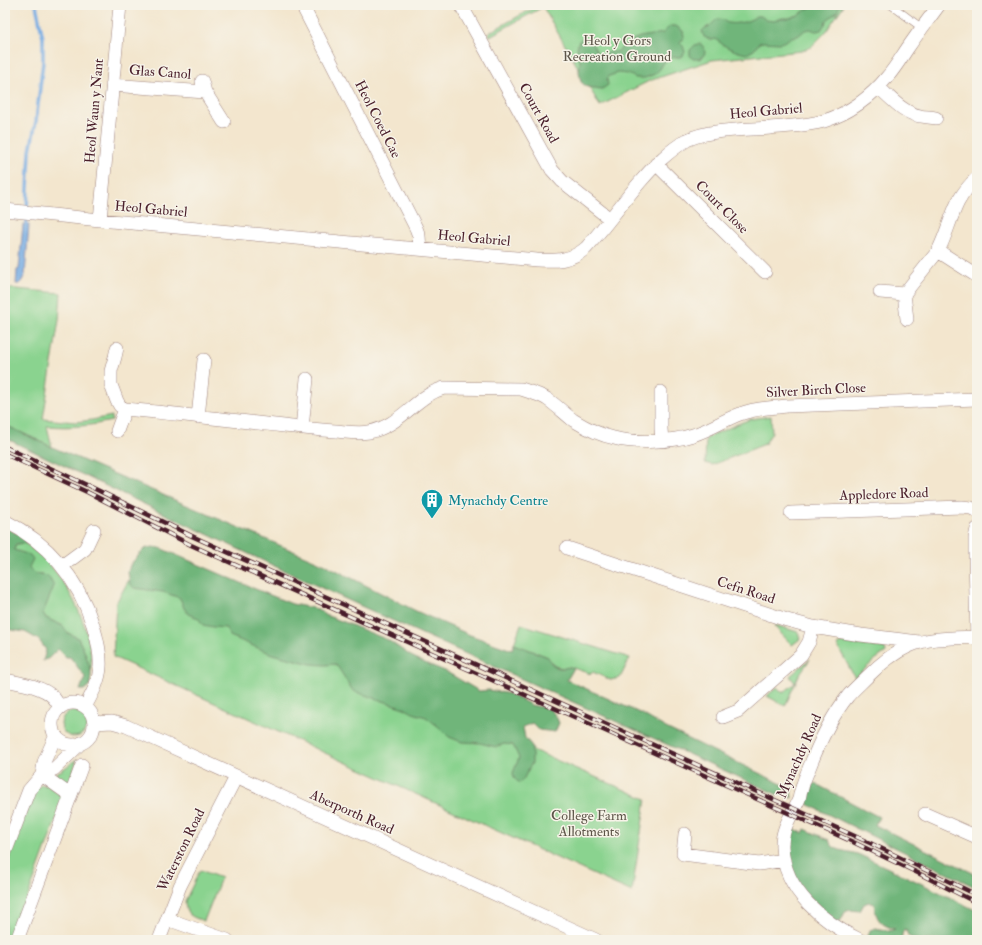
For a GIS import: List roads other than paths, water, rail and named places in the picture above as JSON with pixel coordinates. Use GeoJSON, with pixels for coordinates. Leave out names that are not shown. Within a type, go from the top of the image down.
{"type":"FeatureCollection","features":[{"type":"Feature","properties":{"kind":"street","name":"Heol Waun y Nant"},"geometry":{"type":"LineString","coordinates":[[100,220],[120,5]]}},
{"type":"Feature","properties":{"kind":"street","name":"Heol Coed Cae"},"geometry":{"type":"LineString","coordinates":[[302,5],[416,228],[419,236],[420,249]]}},
{"type":"Feature","properties":{"kind":"street","name":"Court Road"},"geometry":{"type":"LineString","coordinates":[[462,5],[552,170],[562,181],[610,219]]}},
{"type":"Feature","properties":{"kind":"street","name":"Heol Gabriel"},"geometry":{"type":"LineString","coordinates":[[5,210],[537,260],[563,260],[572,258],[586,248],[656,164],[677,146],[689,139],[719,132],[807,124],[824,121],[838,116],[856,106],[869,97],[888,76],[939,5]]}},
{"type":"Feature","properties":{"kind":"street","name":"Glas Canol"},"geometry":{"type":"LineString","coordinates":[[112,85],[203,86],[224,122]]}},
{"type":"Feature","properties":{"kind":"street"},"geometry":{"type":"LineString","coordinates":[[878,87],[901,107],[912,114],[936,118]]}},
{"type":"Feature","properties":{"kind":"street","name":"Court Close"},"geometry":{"type":"LineString","coordinates":[[656,164],[765,272]]}},
{"type":"Feature","properties":{"kind":"street"},"geometry":{"type":"LineString","coordinates":[[907,319],[904,294],[938,251],[958,203],[965,190],[977,178]]}},
{"type":"Feature","properties":{"kind":"street"},"geometry":{"type":"LineString","coordinates":[[938,251],[977,276]]}},
{"type":"Feature","properties":{"kind":"street"},"geometry":{"type":"LineString","coordinates":[[880,292],[904,294]]}},
{"type":"Feature","properties":{"kind":"street"},"geometry":{"type":"LineString","coordinates":[[117,348],[116,357],[110,371],[111,385],[117,401],[120,406],[125,409],[117,431]]}},
{"type":"Feature","properties":{"kind":"street"},"geometry":{"type":"LineString","coordinates":[[198,417],[204,360]]}},
{"type":"Feature","properties":{"kind":"street"},"geometry":{"type":"LineString","coordinates":[[302,428],[307,379]]}},
{"type":"Feature","properties":{"kind":"street","name":"Silver Birch Close"},"geometry":{"type":"LineString","coordinates":[[125,409],[356,433],[369,432],[383,428],[394,422],[436,390],[444,388],[521,389],[548,400],[572,419],[600,434],[615,439],[651,441],[681,438],[693,435],[741,413],[771,408],[788,406],[977,399]]}},
{"type":"Feature","properties":{"kind":"street"},"geometry":{"type":"LineString","coordinates":[[661,392],[660,417],[662,440]]}},
{"type":"Feature","properties":{"kind":"street","name":"Appledore Road"},"geometry":{"type":"LineString","coordinates":[[791,513],[962,507],[971,508],[977,511]]}},
{"type":"Feature","properties":{"kind":"street"},"geometry":{"type":"LineString","coordinates":[[5,521],[29,535],[62,566],[69,575],[84,602],[95,630],[100,651],[98,680],[94,692],[85,707]]}},
{"type":"Feature","properties":{"kind":"street"},"geometry":{"type":"LineString","coordinates":[[977,529],[975,538],[977,640]]}},
{"type":"Feature","properties":{"kind":"street"},"geometry":{"type":"LineString","coordinates":[[62,566],[85,549],[94,530]]}},
{"type":"Feature","properties":{"kind":"street","name":"Cefn Road"},"geometry":{"type":"LineString","coordinates":[[567,548],[813,627],[862,636],[921,642]]}},
{"type":"Feature","properties":{"kind":"street"},"geometry":{"type":"LineString","coordinates":[[723,717],[738,711],[801,655],[809,642],[813,627]]}},
{"type":"Feature","properties":{"kind":"street","name":"Mynachdy Road"},"geometry":{"type":"LineString","coordinates":[[860,940],[823,918],[800,894],[791,878],[784,860],[782,840],[785,827],[799,798],[801,788],[827,728],[835,714],[848,697],[874,671],[898,652],[921,642],[949,638],[977,637]]}},
{"type":"Feature","properties":{"kind":"street"},"geometry":{"type":"LineString","coordinates":[[5,680],[44,690],[54,698],[60,708]]}},
{"type":"Feature","properties":{"kind":"street"},"geometry":{"type":"LineString","coordinates":[[5,853],[29,790],[42,774],[54,768],[91,735],[94,723],[93,716],[85,707],[72,703],[60,708],[56,712],[53,718],[53,729],[56,735],[64,742],[70,744],[81,743]]}},
{"type":"Feature","properties":{"kind":"street","name":"Aberporth Road"},"geometry":{"type":"LineString","coordinates":[[94,723],[112,722],[126,726],[596,940]]}},
{"type":"Feature","properties":{"kind":"street"},"geometry":{"type":"LineString","coordinates":[[42,774],[44,762],[56,735]]}},
{"type":"Feature","properties":{"kind":"street"},"geometry":{"type":"LineString","coordinates":[[17,940],[82,765]]}},
{"type":"Feature","properties":{"kind":"street"},"geometry":{"type":"LineString","coordinates":[[42,774],[70,795]]}},
{"type":"Feature","properties":{"kind":"street","name":"Waterston Road"},"geometry":{"type":"LineString","coordinates":[[159,940],[180,886],[236,777]]}},
{"type":"Feature","properties":{"kind":"street"},"geometry":{"type":"LineString","coordinates":[[925,814],[977,837]]}},
{"type":"Feature","properties":{"kind":"street"},"geometry":{"type":"LineString","coordinates":[[685,834],[683,854],[759,864],[784,860]]}},
{"type":"Feature","properties":{"kind":"street"},"geometry":{"type":"LineString","coordinates":[[167,919],[227,940]]}},
{"type":"Feature","properties":{"kind":"lane"},"geometry":{"type":"LineString","coordinates":[[891,5],[922,28]]}},
{"type":"Feature","properties":{"kind":"water"},"geometry":{"type":"Polygon","coordinates":[[[23,224],[29,225],[25,275],[20,284],[16,284],[17,270],[19,269],[23,224]]]}},
{"type":"Feature","properties":{"kind":"waterway"},"geometry":{"type":"LineString","coordinates":[[26,228],[30,151],[36,121],[43,62],[43,38],[36,5]]}},
{"type":"Feature","properties":{"kind":"railway"},"geometry":{"type":"LineString","coordinates":[[5,447],[194,537],[870,843],[977,895]]}},
{"type":"Feature","properties":{"kind":"railway"},"geometry":{"type":"LineString","coordinates":[[5,454],[87,492],[191,545],[853,842],[977,903]]}},
{"type":"Feature","properties":{"kind":"place","name":"Mynachdy Centre"},"geometry":{"type":"Point","coordinates":[432,520]}},
{"type":"Feature","properties":{"kind":"park label","name":"Heol y Gors Recreation Ground"},"geometry":{"type":"Point","coordinates":[617,48]}},
{"type":"Feature","properties":{"kind":"park label","name":"College Farm Allotments"},"geometry":{"type":"Point","coordinates":[589,824]}}]}
